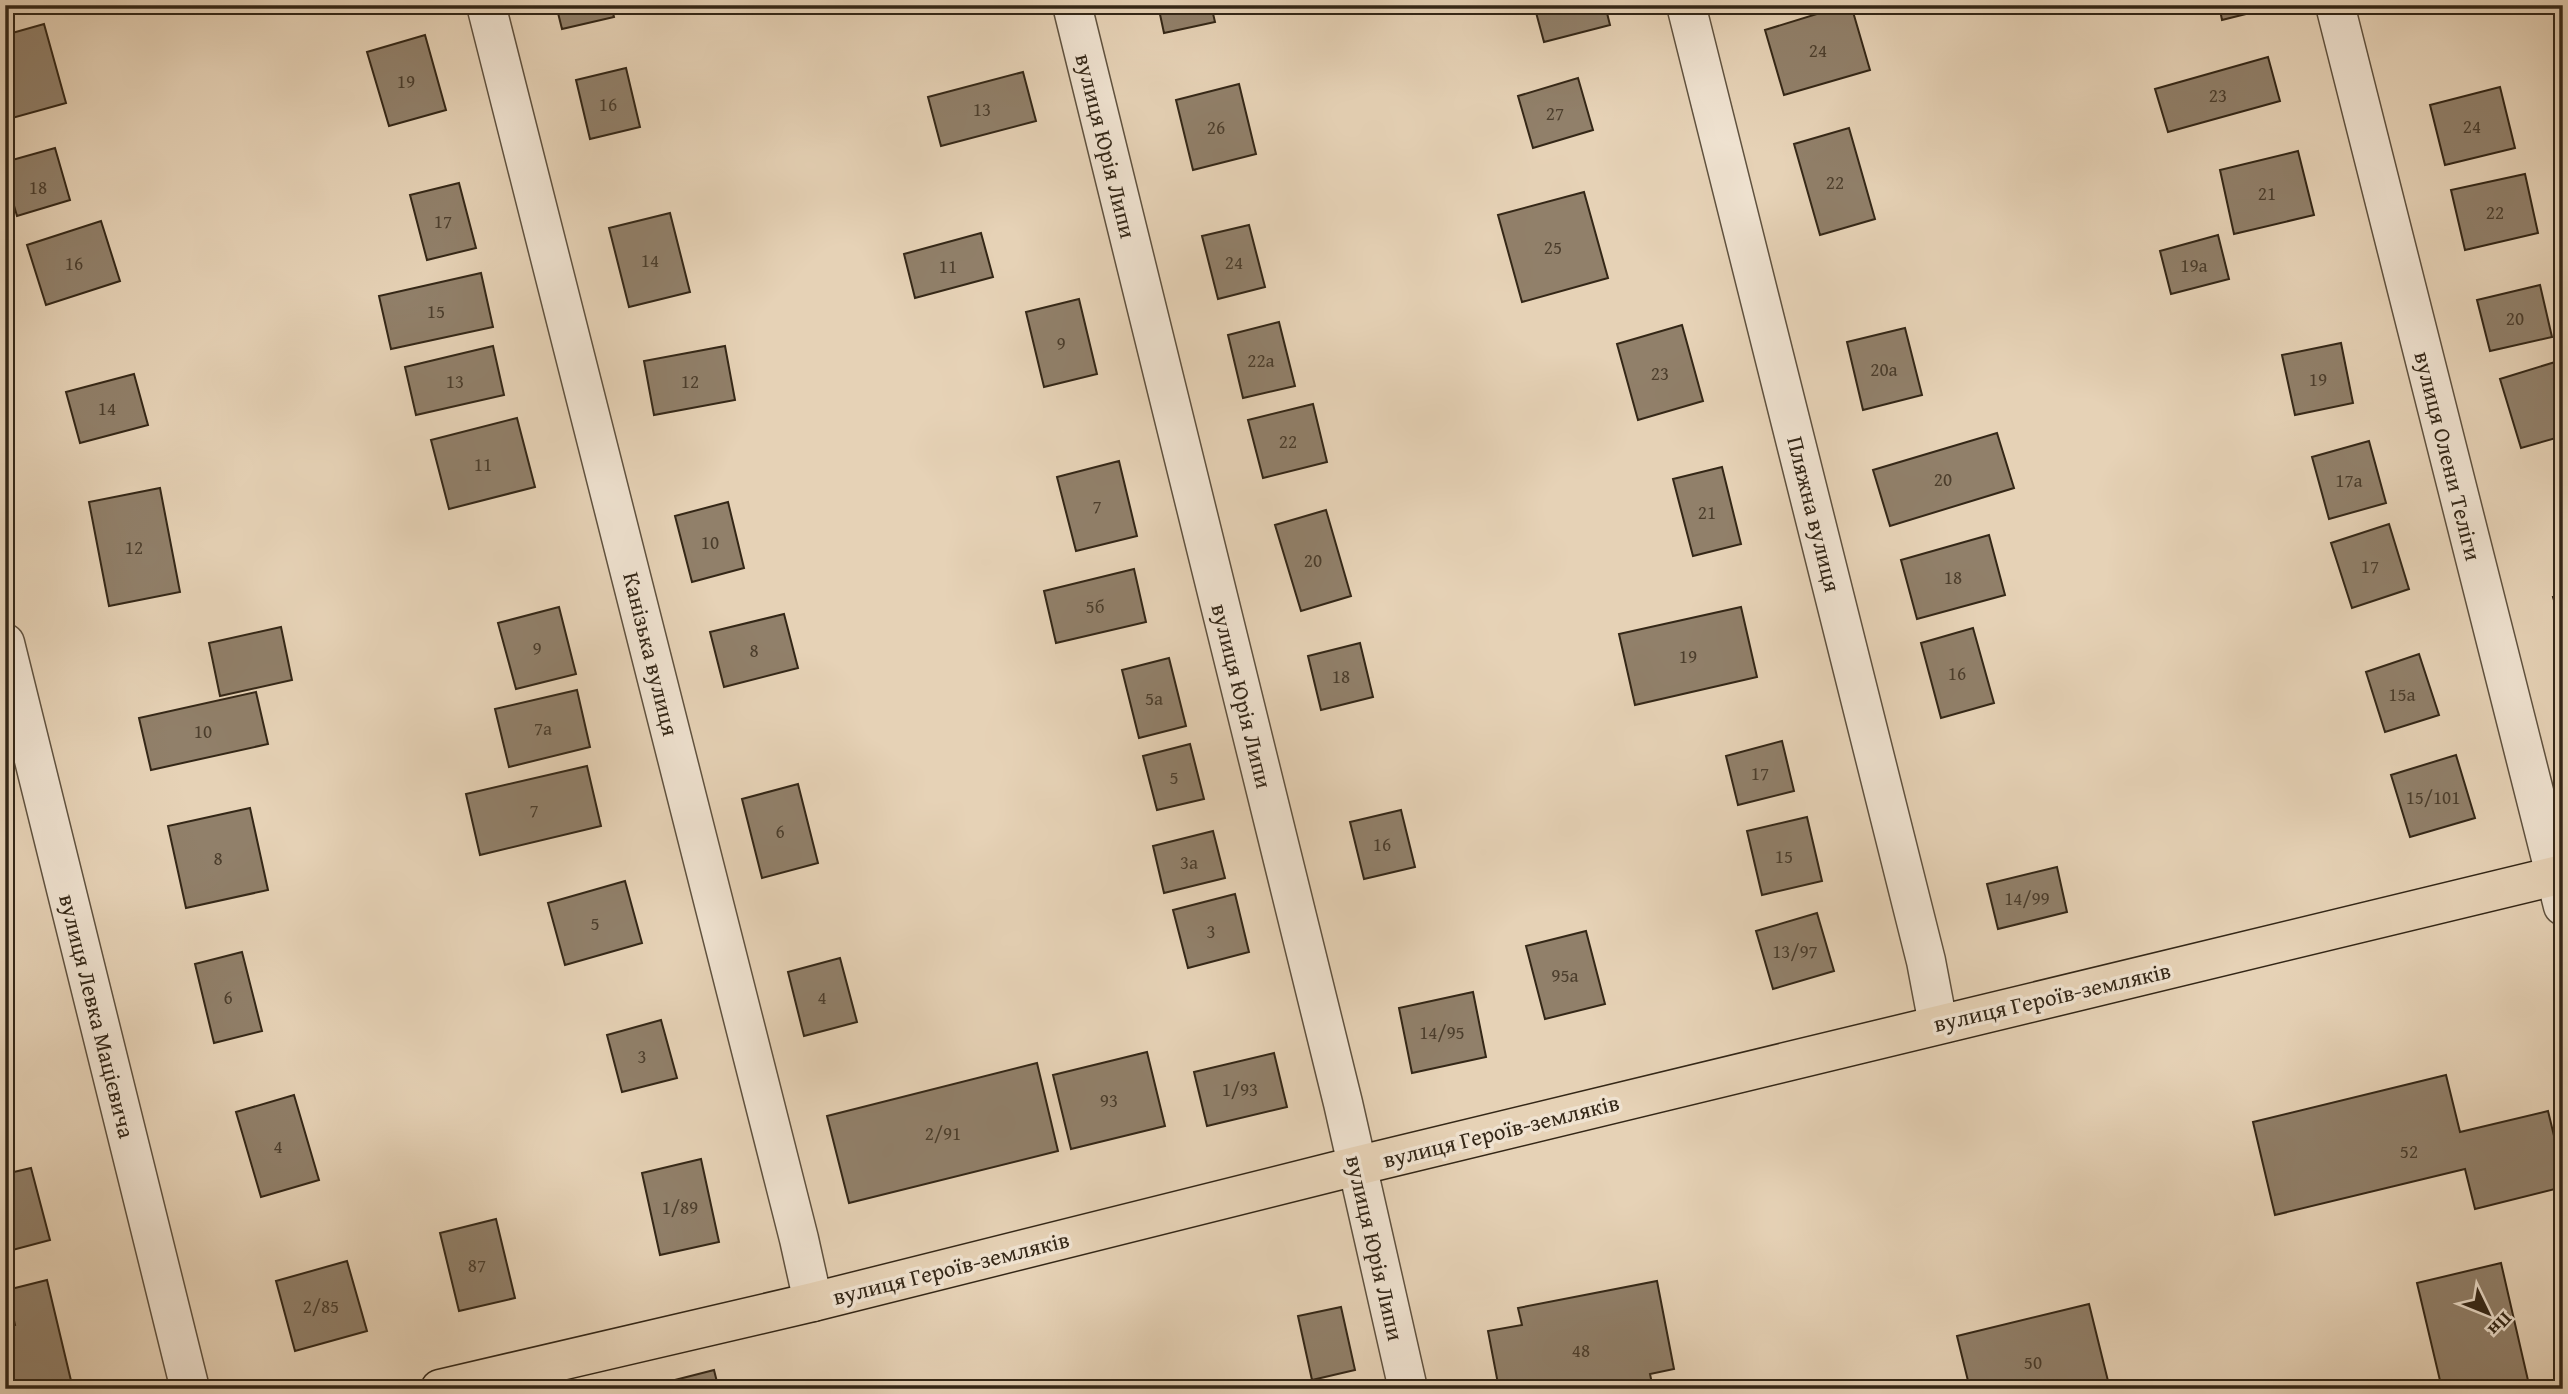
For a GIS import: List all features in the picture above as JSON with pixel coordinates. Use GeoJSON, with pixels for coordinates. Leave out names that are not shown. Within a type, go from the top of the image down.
{"type":"FeatureCollection","features":[{"type":"Feature","properties":{"kind":"main road","name":"вулиця Героїв-земляків"},"geometry":{"type":"LineString","coordinates":[[439,1389],[813,1302],[1938,1024],[2560,886]]}},
{"type":"Feature","properties":{"kind":"street","name":"Канізька вулиця"},"geometry":{"type":"LineString","coordinates":[[486,5],[796,1225],[813,1302]]}},
{"type":"Feature","properties":{"kind":"street","name":"вулиця Юрія Липи"},"geometry":{"type":"LineString","coordinates":[[1072,5],[1408,1389]]}},
{"type":"Feature","properties":{"kind":"street","name":"Пляжна вулиця"},"geometry":{"type":"LineString","coordinates":[[1686,5],[1926,961],[1938,1024]]}},
{"type":"Feature","properties":{"kind":"street","name":"вулиця Олени Теліги"},"geometry":{"type":"LineString","coordinates":[[2335,5],[2560,886]]}},
{"type":"Feature","properties":{"kind":"street","name":"вулиця Левка Мацієвича"},"geometry":{"type":"LineString","coordinates":[[5,643],[190,1389]]}},
{"type":"Feature","properties":{"kind":"building"},"geometry":{"type":"Polygon","coordinates":[[[556,5],[611,5],[614,17],[562,29],[556,5]]]}},
{"type":"Feature","properties":{"kind":"building"},"geometry":{"type":"Polygon","coordinates":[[[1158,5],[1211,5],[1215,22],[1164,33],[1158,5]]]}},
{"type":"Feature","properties":{"kind":"building"},"geometry":{"type":"Polygon","coordinates":[[[1534,5],[1605,5],[1610,25],[1544,42],[1534,5]]]}},
{"type":"Feature","properties":{"kind":"building"},"geometry":{"type":"Polygon","coordinates":[[[1851,5],[1870,70],[1784,95],[1765,30],[1851,5]]]}},
{"type":"Feature","properties":{"kind":"building"},"geometry":{"type":"Polygon","coordinates":[[[2219,5],[2261,5],[2262,10],[2222,20],[2219,5]]]}},
{"type":"Feature","properties":{"kind":"building"},"geometry":{"type":"Polygon","coordinates":[[[44,24],[66,103],[5,120],[5,35],[44,24]]]}},
{"type":"Feature","properties":{"kind":"building"},"geometry":{"type":"Polygon","coordinates":[[[425,35],[446,110],[389,126],[367,52],[425,35]]]}},
{"type":"Feature","properties":{"kind":"building"},"geometry":{"type":"Polygon","coordinates":[[[2268,57],[2280,101],[2168,132],[2155,89],[2268,57]]]}},
{"type":"Feature","properties":{"kind":"building"},"geometry":{"type":"Polygon","coordinates":[[[626,68],[640,127],[590,139],[576,80],[626,68]]]}},
{"type":"Feature","properties":{"kind":"building"},"geometry":{"type":"Polygon","coordinates":[[[1023,72],[1036,121],[941,146],[928,97],[1023,72]]]}},
{"type":"Feature","properties":{"kind":"building"},"geometry":{"type":"Polygon","coordinates":[[[1578,78],[1593,130],[1533,148],[1518,96],[1578,78]]]}},
{"type":"Feature","properties":{"kind":"building"},"geometry":{"type":"Polygon","coordinates":[[[1239,84],[1256,154],[1193,170],[1176,100],[1239,84]]]}},
{"type":"Feature","properties":{"kind":"building"},"geometry":{"type":"Polygon","coordinates":[[[2500,87],[2515,148],[2445,165],[2430,105],[2500,87]]]}},
{"type":"Feature","properties":{"kind":"building"},"geometry":{"type":"Polygon","coordinates":[[[1849,128],[1875,219],[1820,235],[1794,144],[1849,128]]]}},
{"type":"Feature","properties":{"kind":"building"},"geometry":{"type":"Polygon","coordinates":[[[55,148],[70,200],[17,216],[5,175],[5,162],[55,148]]]}},
{"type":"Feature","properties":{"kind":"building"},"geometry":{"type":"Polygon","coordinates":[[[2298,151],[2314,215],[2234,234],[2220,170],[2298,151]]]}},
{"type":"Feature","properties":{"kind":"building"},"geometry":{"type":"Polygon","coordinates":[[[2525,174],[2538,233],[2465,250],[2451,190],[2525,174]]]}},
{"type":"Feature","properties":{"kind":"building"},"geometry":{"type":"Polygon","coordinates":[[[459,183],[476,248],[427,260],[410,195],[459,183]]]}},
{"type":"Feature","properties":{"kind":"building"},"geometry":{"type":"Polygon","coordinates":[[[1584,192],[1608,278],[1522,302],[1498,215],[1584,192]]]}},
{"type":"Feature","properties":{"kind":"building"},"geometry":{"type":"Polygon","coordinates":[[[670,213],[690,292],[629,307],[609,228],[670,213]]]}},
{"type":"Feature","properties":{"kind":"building"},"geometry":{"type":"Polygon","coordinates":[[[101,221],[120,281],[46,305],[27,245],[101,221]]]}},
{"type":"Feature","properties":{"kind":"building"},"geometry":{"type":"Polygon","coordinates":[[[1249,225],[1265,287],[1218,299],[1202,236],[1249,225]]]}},
{"type":"Feature","properties":{"kind":"building"},"geometry":{"type":"Polygon","coordinates":[[[981,233],[993,277],[915,298],[904,254],[981,233]]]}},
{"type":"Feature","properties":{"kind":"building"},"geometry":{"type":"Polygon","coordinates":[[[2218,235],[2229,279],[2171,294],[2160,251],[2218,235]]]}},
{"type":"Feature","properties":{"kind":"building"},"geometry":{"type":"Polygon","coordinates":[[[481,273],[493,327],[391,349],[379,296],[481,273]]]}},
{"type":"Feature","properties":{"kind":"building"},"geometry":{"type":"Polygon","coordinates":[[[2540,285],[2552,337],[2490,351],[2477,300],[2540,285]]]}},
{"type":"Feature","properties":{"kind":"building"},"geometry":{"type":"Polygon","coordinates":[[[1079,299],[1097,374],[1044,387],[1026,312],[1079,299]]]}},
{"type":"Feature","properties":{"kind":"building"},"geometry":{"type":"Polygon","coordinates":[[[1279,322],[1295,386],[1243,398],[1228,335],[1279,322]]]}},
{"type":"Feature","properties":{"kind":"building"},"geometry":{"type":"Polygon","coordinates":[[[1682,325],[1703,401],[1638,420],[1617,344],[1682,325]]]}},
{"type":"Feature","properties":{"kind":"building"},"geometry":{"type":"Polygon","coordinates":[[[1905,328],[1922,395],[1863,410],[1847,342],[1905,328]]]}},
{"type":"Feature","properties":{"kind":"building"},"geometry":{"type":"Polygon","coordinates":[[[2341,343],[2353,403],[2295,415],[2282,355],[2341,343]]]}},
{"type":"Feature","properties":{"kind":"building"},"geometry":{"type":"Polygon","coordinates":[[[493,346],[504,395],[416,415],[405,367],[493,346]]]}},
{"type":"Feature","properties":{"kind":"building"},"geometry":{"type":"Polygon","coordinates":[[[725,346],[735,400],[654,415],[644,361],[725,346]]]}},
{"type":"Feature","properties":{"kind":"building"},"geometry":{"type":"Polygon","coordinates":[[[2555,362],[2563,387],[2563,436],[2521,448],[2500,379],[2555,362]]]}},
{"type":"Feature","properties":{"kind":"building"},"geometry":{"type":"Polygon","coordinates":[[[134,374],[148,425],[80,443],[66,392],[134,374]]]}},
{"type":"Feature","properties":{"kind":"building"},"geometry":{"type":"Polygon","coordinates":[[[1313,404],[1327,462],[1263,478],[1248,420],[1313,404]]]}},
{"type":"Feature","properties":{"kind":"building"},"geometry":{"type":"Polygon","coordinates":[[[517,418],[535,487],[449,509],[431,440],[517,418]]]}},
{"type":"Feature","properties":{"kind":"building"},"geometry":{"type":"Polygon","coordinates":[[[1997,433],[2014,488],[1890,526],[1873,470],[1997,433]]]}},
{"type":"Feature","properties":{"kind":"building"},"geometry":{"type":"Polygon","coordinates":[[[2369,441],[2386,503],[2329,519],[2312,457],[2369,441]]]}},
{"type":"Feature","properties":{"kind":"building"},"geometry":{"type":"Polygon","coordinates":[[[1119,461],[1137,536],[1076,551],[1057,477],[1119,461]]]}},
{"type":"Feature","properties":{"kind":"building"},"geometry":{"type":"Polygon","coordinates":[[[1722,467],[1741,544],[1693,556],[1673,479],[1722,467]]]}},
{"type":"Feature","properties":{"kind":"building"},"geometry":{"type":"Polygon","coordinates":[[[160,488],[180,592],[109,606],[89,502],[160,488]]]}},
{"type":"Feature","properties":{"kind":"building"},"geometry":{"type":"Polygon","coordinates":[[[728,502],[744,568],[692,582],[675,516],[728,502]]]}},
{"type":"Feature","properties":{"kind":"building"},"geometry":{"type":"Polygon","coordinates":[[[1326,510],[1351,596],[1301,611],[1275,525],[1326,510]]]}},
{"type":"Feature","properties":{"kind":"building"},"geometry":{"type":"Polygon","coordinates":[[[2389,524],[2409,589],[2352,608],[2331,543],[2389,524]]]}},
{"type":"Feature","properties":{"kind":"building"},"geometry":{"type":"Polygon","coordinates":[[[1989,535],[2005,595],[1917,619],[1901,560],[1989,535]]]}},
{"type":"Feature","properties":{"kind":"building"},"geometry":{"type":"Polygon","coordinates":[[[1134,569],[1146,622],[1056,643],[1044,591],[1134,569]]]}},
{"type":"Feature","properties":{"kind":"building"},"geometry":{"type":"Polygon","coordinates":[[[2563,594],[2563,631],[2553,597],[2563,594]]]}},
{"type":"Feature","properties":{"kind":"building"},"geometry":{"type":"Polygon","coordinates":[[[559,607],[576,674],[516,689],[498,623],[559,607]]]}},
{"type":"Feature","properties":{"kind":"building"},"geometry":{"type":"Polygon","coordinates":[[[1741,607],[1757,677],[1635,705],[1619,634],[1741,607]]]}},
{"type":"Feature","properties":{"kind":"building"},"geometry":{"type":"Polygon","coordinates":[[[784,614],[798,668],[724,687],[710,632],[784,614]]]}},
{"type":"Feature","properties":{"kind":"building"},"geometry":{"type":"Polygon","coordinates":[[[281,627],[292,680],[220,696],[209,643],[281,627]]]}},
{"type":"Feature","properties":{"kind":"building"},"geometry":{"type":"Polygon","coordinates":[[[1973,628],[1994,703],[1941,718],[1921,643],[1973,628]]]}},
{"type":"Feature","properties":{"kind":"building"},"geometry":{"type":"Polygon","coordinates":[[[1360,643],[1373,697],[1321,710],[1308,656],[1360,643]]]}},
{"type":"Feature","properties":{"kind":"building"},"geometry":{"type":"Polygon","coordinates":[[[2419,654],[2439,715],[2385,732],[2366,672],[2419,654]]]}},
{"type":"Feature","properties":{"kind":"building"},"geometry":{"type":"Polygon","coordinates":[[[1169,658],[1186,726],[1139,738],[1122,670],[1169,658]]]}},
{"type":"Feature","properties":{"kind":"building"},"geometry":{"type":"Polygon","coordinates":[[[577,690],[590,747],[509,767],[495,709],[577,690]]]}},
{"type":"Feature","properties":{"kind":"building"},"geometry":{"type":"Polygon","coordinates":[[[256,692],[268,744],[151,770],[139,718],[256,692]]]}},
{"type":"Feature","properties":{"kind":"building"},"geometry":{"type":"Polygon","coordinates":[[[1782,741],[1794,791],[1738,805],[1726,756],[1782,741]]]}},
{"type":"Feature","properties":{"kind":"building"},"geometry":{"type":"Polygon","coordinates":[[[1190,744],[1204,799],[1157,810],[1143,756],[1190,744]]]}},
{"type":"Feature","properties":{"kind":"building"},"geometry":{"type":"Polygon","coordinates":[[[2456,755],[2475,818],[2410,837],[2391,775],[2456,755]]]}},
{"type":"Feature","properties":{"kind":"building"},"geometry":{"type":"Polygon","coordinates":[[[587,766],[601,826],[480,855],[466,794],[587,766]]]}},
{"type":"Feature","properties":{"kind":"building"},"geometry":{"type":"Polygon","coordinates":[[[798,784],[818,863],[762,878],[742,799],[798,784]]]}},
{"type":"Feature","properties":{"kind":"building"},"geometry":{"type":"Polygon","coordinates":[[[250,808],[268,890],[186,908],[168,826],[250,808]]]}},
{"type":"Feature","properties":{"kind":"building"},"geometry":{"type":"Polygon","coordinates":[[[1401,810],[1415,867],[1364,879],[1350,822],[1401,810]]]}},
{"type":"Feature","properties":{"kind":"building"},"geometry":{"type":"Polygon","coordinates":[[[1807,817],[1822,881],[1762,895],[1747,831],[1807,817]]]}},
{"type":"Feature","properties":{"kind":"building"},"geometry":{"type":"Polygon","coordinates":[[[1213,831],[1225,878],[1164,893],[1153,846],[1213,831]]]}},
{"type":"Feature","properties":{"kind":"building"},"geometry":{"type":"Polygon","coordinates":[[[2057,867],[2067,912],[1998,929],[1987,884],[2057,867]]]}},
{"type":"Feature","properties":{"kind":"building"},"geometry":{"type":"Polygon","coordinates":[[[625,881],[642,943],[565,965],[548,903],[625,881]]]}},
{"type":"Feature","properties":{"kind":"building"},"geometry":{"type":"Polygon","coordinates":[[[1235,894],[1249,952],[1188,968],[1173,910],[1235,894]]]}},
{"type":"Feature","properties":{"kind":"building"},"geometry":{"type":"Polygon","coordinates":[[[1817,913],[1834,971],[1773,989],[1756,931],[1817,913]]]}},
{"type":"Feature","properties":{"kind":"building"},"geometry":{"type":"Polygon","coordinates":[[[1586,931],[1605,1004],[1545,1019],[1526,946],[1586,931]]]}},
{"type":"Feature","properties":{"kind":"building"},"geometry":{"type":"Polygon","coordinates":[[[242,952],[262,1031],[214,1043],[195,964],[242,952]]]}},
{"type":"Feature","properties":{"kind":"building"},"geometry":{"type":"Polygon","coordinates":[[[840,958],[857,1022],[804,1036],[788,972],[840,958]]]}},
{"type":"Feature","properties":{"kind":"building"},"geometry":{"type":"Polygon","coordinates":[[[1473,992],[1486,1057],[1412,1073],[1399,1008],[1473,992]]]}},
{"type":"Feature","properties":{"kind":"building"},"geometry":{"type":"Polygon","coordinates":[[[661,1020],[677,1078],[622,1092],[607,1035],[661,1020]]]}},
{"type":"Feature","properties":{"kind":"building"},"geometry":{"type":"Polygon","coordinates":[[[1147,1052],[1165,1126],[1071,1149],[1053,1075],[1147,1052]]]}},
{"type":"Feature","properties":{"kind":"building"},"geometry":{"type":"Polygon","coordinates":[[[1274,1053],[1287,1107],[1207,1126],[1194,1072],[1274,1053]]]}},
{"type":"Feature","properties":{"kind":"building"},"geometry":{"type":"Polygon","coordinates":[[[1037,1063],[1058,1151],[849,1203],[827,1116],[1037,1063]]]}},
{"type":"Feature","properties":{"kind":"building"},"geometry":{"type":"Polygon","coordinates":[[[2446,1075],[2460,1132],[2548,1111],[2563,1173],[2563,1187],[2475,1209],[2465,1169],[2275,1215],[2253,1122],[2446,1075]]]}},
{"type":"Feature","properties":{"kind":"building"},"geometry":{"type":"Polygon","coordinates":[[[294,1095],[319,1180],[261,1197],[236,1112],[294,1095]]]}},
{"type":"Feature","properties":{"kind":"building"},"geometry":{"type":"Polygon","coordinates":[[[701,1159],[719,1242],[660,1255],[642,1173],[701,1159]]]}},
{"type":"Feature","properties":{"kind":"building"},"geometry":{"type":"Polygon","coordinates":[[[31,1168],[50,1240],[5,1252],[5,1174],[31,1168]]]}},
{"type":"Feature","properties":{"kind":"building"},"geometry":{"type":"Polygon","coordinates":[[[496,1219],[515,1298],[459,1311],[440,1233],[496,1219]]]}},
{"type":"Feature","properties":{"kind":"building"},"geometry":{"type":"Polygon","coordinates":[[[347,1261],[367,1331],[295,1351],[276,1281],[347,1261]]]}},
{"type":"Feature","properties":{"kind":"building"},"geometry":{"type":"Polygon","coordinates":[[[2501,1263],[2530,1389],[2442,1389],[2417,1283],[2501,1263]]]}},
{"type":"Feature","properties":{"kind":"building"},"geometry":{"type":"Polygon","coordinates":[[[47,1280],[73,1389],[5,1389],[5,1327],[15,1325],[7,1290],[47,1280]]]}},
{"type":"Feature","properties":{"kind":"building"},"geometry":{"type":"Polygon","coordinates":[[[1657,1281],[1674,1369],[1650,1374],[1653,1389],[1499,1389],[1488,1331],[1522,1325],[1518,1308],[1657,1281]]]}},
{"type":"Feature","properties":{"kind":"building"},"geometry":{"type":"Polygon","coordinates":[[[2089,1304],[2110,1389],[1970,1389],[1957,1336],[2089,1304]]]}},
{"type":"Feature","properties":{"kind":"building"},"geometry":{"type":"Polygon","coordinates":[[[1341,1307],[1355,1370],[1312,1380],[1298,1316],[1341,1307]]]}},
{"type":"Feature","properties":{"kind":"building"},"geometry":{"type":"Polygon","coordinates":[[[714,1370],[718,1386],[669,1389],[667,1382],[714,1370]]]}}]}
